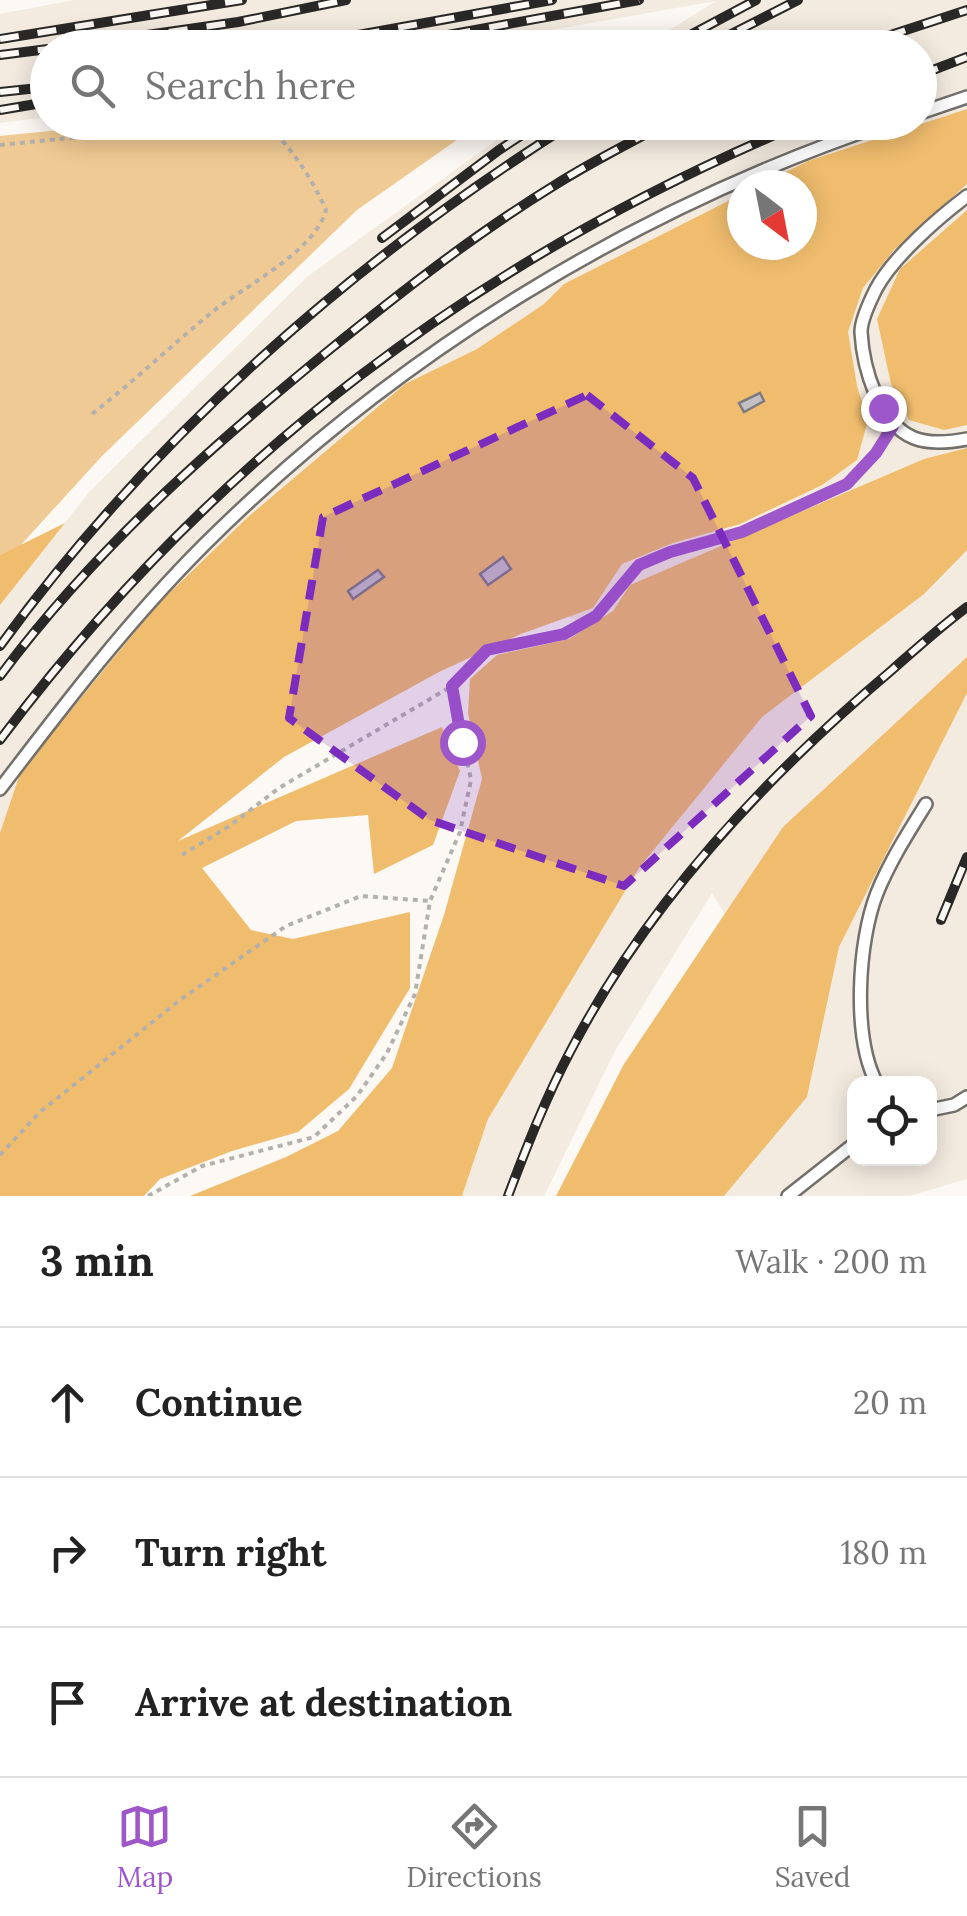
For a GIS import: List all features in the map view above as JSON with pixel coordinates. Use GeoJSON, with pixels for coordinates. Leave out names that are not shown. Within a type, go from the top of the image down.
{"type":"FeatureCollection","features":[{"type":"Feature","properties":{"kind":"lane"},"geometry":{"type":"LineString","coordinates":[[937,107],[967,97]]}},
{"type":"Feature","properties":{"kind":"lane"},"geometry":{"type":"LineString","coordinates":[[0,790],[125,630],[204,545],[319,443],[417,364],[592,253],[838,140]]}},
{"type":"Feature","properties":{"kind":"lane"},"geometry":{"type":"LineString","coordinates":[[967,196],[902,256],[877,287],[861,329],[870,376],[893,426],[916,440],[967,439]]}},
{"type":"Feature","properties":{"kind":"lane"},"geometry":{"type":"LineString","coordinates":[[873,1076],[860,1016],[863,961],[876,897],[896,852],[926,804]]}},
{"type":"Feature","properties":{"kind":"lane"},"geometry":{"type":"LineString","coordinates":[[937,1108],[967,1097]]}},
{"type":"Feature","properties":{"kind":"lane"},"geometry":{"type":"LineString","coordinates":[[788,1196],[847,1150]]}},
{"type":"Feature","properties":{"kind":"path"},"geometry":{"type":"LineString","coordinates":[[0,145],[50,140]]}},
{"type":"Feature","properties":{"kind":"path"},"geometry":{"type":"LineString","coordinates":[[92,414],[237,291],[283,262],[323,221],[326,210],[307,174],[282,140]]}},
{"type":"Feature","properties":{"kind":"path"},"geometry":{"type":"LineString","coordinates":[[182,856],[232,825],[279,788],[452,686],[487,650],[564,634],[596,616],[639,565],[742,532],[847,484],[876,453],[893,426]]}},
{"type":"Feature","properties":{"kind":"path"},"geometry":{"type":"LineString","coordinates":[[148,1196],[202,1166],[314,1137],[357,1096],[388,1053],[415,994],[430,901],[460,832],[471,780],[452,686]]}},
{"type":"Feature","properties":{"kind":"path"},"geometry":{"type":"LineString","coordinates":[[0,1155],[55,1099],[180,1000],[286,926],[361,896],[430,901]]}},
{"type":"Feature","properties":{"kind":"highlighted area"},"geometry":{"type":"Polygon","coordinates":[[[587,395],[693,478],[811,716],[624,886],[430,820],[289,718],[323,517],[587,395]]]}},
{"type":"Feature","properties":{"kind":"shaded area"},"geometry":{"type":"Polygon","coordinates":[[[74,0],[967,0],[967,1179],[910,1196],[724,1196],[807,1097],[815,1061],[712,893],[615,1051],[544,1196],[462,1196],[488,1119],[639,868],[672,828],[663,811],[756,700],[547,607],[209,787],[0,986],[0,605],[90,491],[308,276],[496,140],[937,140],[937,30],[669,30],[716,1],[550,30],[30,30],[30,119],[0,123],[0,14],[74,0]]]}},
{"type":"Feature","properties":{"kind":"shaded area"},"geometry":{"type":"Polygon","coordinates":[[[967,109],[967,184],[894,250],[863,288],[848,332],[857,386],[868,420],[857,460],[822,485],[740,524],[673,543],[622,564],[593,608],[521,634],[439,672],[284,757],[178,841],[442,727],[460,771],[433,845],[374,874],[368,815],[296,821],[202,868],[251,930],[293,939],[410,912],[410,988],[349,1089],[298,1132],[232,1151],[160,1179],[144,1196],[0,1196],[0,833],[21,771],[157,605],[248,517],[405,384],[477,349],[544,304],[564,284],[727,202],[727,260],[817,260],[817,170],[790,170],[872,140],[937,140],[937,119],[967,109]]]}},
{"type":"Feature","properties":{"kind":"shaded area"},"geometry":{"type":"Polygon","coordinates":[[[30,133],[30,140],[457,140],[357,210],[102,456],[19,547],[0,555],[0,136],[30,133]]]}},
{"type":"Feature","properties":{"kind":"shaded area"},"geometry":{"type":"Polygon","coordinates":[[[967,210],[967,425],[944,430],[909,420],[891,384],[877,319],[900,269],[967,210]]]}},
{"type":"Feature","properties":{"kind":"shaded area"},"geometry":{"type":"Polygon","coordinates":[[[967,448],[967,550],[924,594],[762,717],[639,868],[488,1119],[462,1196],[190,1196],[338,1131],[392,1068],[444,915],[482,779],[468,713],[470,679],[497,655],[569,639],[613,611],[630,585],[924,459],[967,448]]]}},
{"type":"Feature","properties":{"kind":"shaded area"},"geometry":{"type":"Polygon","coordinates":[[[65,523],[0,605],[0,555],[65,523]]]}},
{"type":"Feature","properties":{"kind":"shaded area"},"geometry":{"type":"Polygon","coordinates":[[[967,657],[967,693],[839,947],[807,1097],[724,1196],[556,1196],[624,1064],[783,827],[967,657]]]}},
{"type":"Feature","properties":{"kind":"building"},"geometry":{"type":"Polygon","coordinates":[[[760,393],[764,401],[744,412],[739,403],[760,393]]]}},
{"type":"Feature","properties":{"kind":"building"},"geometry":{"type":"Polygon","coordinates":[[[503,557],[511,569],[488,585],[480,574],[503,557]]]}},
{"type":"Feature","properties":{"kind":"building"},"geometry":{"type":"Polygon","coordinates":[[[378,570],[384,577],[353,599],[348,591],[378,570]]]}},
{"type":"Feature","properties":{"kind":"railway"},"geometry":{"type":"LineString","coordinates":[[56,30],[242,0]]}},
{"type":"Feature","properties":{"kind":"railway"},"geometry":{"type":"LineString","coordinates":[[182,30],[346,0]]}},
{"type":"Feature","properties":{"kind":"railway"},"geometry":{"type":"LineString","coordinates":[[386,30],[552,0]]}},
{"type":"Feature","properties":{"kind":"railway"},"geometry":{"type":"LineString","coordinates":[[475,30],[639,0]]}},
{"type":"Feature","properties":{"kind":"railway"},"geometry":{"type":"LineString","coordinates":[[700,30],[756,0]]}},
{"type":"Feature","properties":{"kind":"railway"},"geometry":{"type":"LineString","coordinates":[[739,30],[798,0]]}},
{"type":"Feature","properties":{"kind":"railway"},"geometry":{"type":"LineString","coordinates":[[906,30],[967,10]]}},
{"type":"Feature","properties":{"kind":"railway"},"geometry":{"type":"LineString","coordinates":[[0,39],[30,34]]}},
{"type":"Feature","properties":{"kind":"railway"},"geometry":{"type":"LineString","coordinates":[[0,55],[30,51]]}},
{"type":"Feature","properties":{"kind":"railway"},"geometry":{"type":"LineString","coordinates":[[937,68],[967,57]]}},
{"type":"Feature","properties":{"kind":"railway"},"geometry":{"type":"LineString","coordinates":[[0,92],[30,89]]}},
{"type":"Feature","properties":{"kind":"railway"},"geometry":{"type":"LineString","coordinates":[[0,110],[30,105]]}},
{"type":"Feature","properties":{"kind":"railway"},"geometry":{"type":"LineString","coordinates":[[382,238],[514,140]]}},
{"type":"Feature","properties":{"kind":"railway"},"geometry":{"type":"LineString","coordinates":[[0,646],[123,495],[262,357],[413,232],[546,140]]}},
{"type":"Feature","properties":{"kind":"railway"},"geometry":{"type":"LineString","coordinates":[[0,676],[113,544],[283,388],[411,285],[496,223],[636,140]]}},
{"type":"Feature","properties":{"kind":"railway"},"geometry":{"type":"LineString","coordinates":[[0,740],[82,638],[170,543],[262,456],[360,376],[463,303],[571,236],[685,176],[765,140]]}},
{"type":"Feature","properties":{"kind":"railway"},"geometry":{"type":"LineString","coordinates":[[508,1196],[571,1050],[636,943],[673,893],[755,798],[799,754],[967,607]]}},
{"type":"Feature","properties":{"kind":"railway"},"geometry":{"type":"LineString","coordinates":[[941,920],[967,857]]}},
{"type":"Feature","properties":{"kind":"route"},"geometry":{"type":"LineString","coordinates":[[462,742],[452,686],[487,650],[564,634],[596,616],[639,565],[742,532],[847,484],[876,453],[893,426],[883,408]]}}]}
